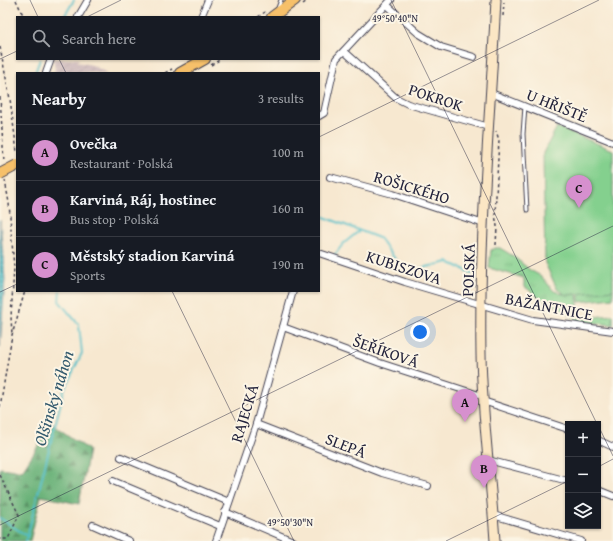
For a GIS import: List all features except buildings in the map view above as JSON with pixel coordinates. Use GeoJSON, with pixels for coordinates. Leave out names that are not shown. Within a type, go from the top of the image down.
{"type":"FeatureCollection","features":[{"type":"Feature","properties":{"kind":"main road"},"geometry":{"type":"LineString","coordinates":[[274,15],[295,0]]}},
{"type":"Feature","properties":{"kind":"main road"},"geometry":{"type":"LineString","coordinates":[[182,72],[203,60]]}},
{"type":"Feature","properties":{"kind":"main road"},"geometry":{"type":"LineString","coordinates":[[2,176],[16,166]]}},
{"type":"Feature","properties":{"kind":"street"},"geometry":{"type":"LineString","coordinates":[[79,16],[88,0]]}},
{"type":"Feature","properties":{"kind":"street"},"geometry":{"type":"LineString","coordinates":[[201,16],[208,0]]}},
{"type":"Feature","properties":{"kind":"street","name":"POLSKÁ"},"geometry":{"type":"LineString","coordinates":[[495,541],[483,398],[481,305],[484,224],[492,128],[491,93],[496,0]]}},
{"type":"Feature","properties":{"kind":"street"},"geometry":{"type":"LineString","coordinates":[[320,115],[324,113],[336,59],[389,3],[418,33],[441,47],[474,57]]}},
{"type":"Feature","properties":{"kind":"street","name":"POKROK"},"geometry":{"type":"LineString","coordinates":[[344,51],[396,98],[408,104],[492,128]]}},
{"type":"Feature","properties":{"kind":"street"},"geometry":{"type":"LineString","coordinates":[[46,72],[51,60]]}},
{"type":"Feature","properties":{"kind":"street","name":"U HŘIŠTĚ"},"geometry":{"type":"LineString","coordinates":[[491,93],[613,142]]}},
{"type":"Feature","properties":{"kind":"street","name":"ROŠICKÉHO"},"geometry":{"type":"LineString","coordinates":[[330,177],[393,194],[484,224]]}},
{"type":"Feature","properties":{"kind":"street","name":"KUBISZOVA"},"geometry":{"type":"LineString","coordinates":[[320,253],[405,282],[481,305]]}},
{"type":"Feature","properties":{"kind":"street","name":"RAJECKÁ"},"geometry":{"type":"LineString","coordinates":[[216,541],[256,424],[293,292]]}},
{"type":"Feature","properties":{"kind":"street","name":"BAŽANTNICE"},"geometry":{"type":"LineString","coordinates":[[481,305],[533,320],[613,331]]}},
{"type":"Feature","properties":{"kind":"street","name":"ŠEŘÍKOVÁ"},"geometry":{"type":"LineString","coordinates":[[283,327],[380,363],[565,428]]}},
{"type":"Feature","properties":{"kind":"street","name":"SLEPÁ"},"geometry":{"type":"LineString","coordinates":[[256,424],[382,473],[428,486]]}},
{"type":"Feature","properties":{"kind":"street"},"geometry":{"type":"LineString","coordinates":[[601,441],[613,447]]}},
{"type":"Feature","properties":{"kind":"street"},"geometry":{"type":"LineString","coordinates":[[121,457],[229,502]]}},
{"type":"Feature","properties":{"kind":"street"},"geometry":{"type":"LineString","coordinates":[[488,460],[565,480]]}},
{"type":"Feature","properties":{"kind":"street"},"geometry":{"type":"LineString","coordinates":[[113,481],[220,526]]}},
{"type":"Feature","properties":{"kind":"street"},"geometry":{"type":"LineString","coordinates":[[601,491],[613,496]]}},
{"type":"Feature","properties":{"kind":"street"},"geometry":{"type":"LineString","coordinates":[[225,512],[293,541]]}},
{"type":"Feature","properties":{"kind":"street"},"geometry":{"type":"LineString","coordinates":[[493,515],[581,541]]}},
{"type":"Feature","properties":{"kind":"street"},"geometry":{"type":"LineString","coordinates":[[93,525],[129,541]]}},
{"type":"Feature","properties":{"kind":"lane"},"geometry":{"type":"LineString","coordinates":[[274,15],[281,0]]}},
{"type":"Feature","properties":{"kind":"lane"},"geometry":{"type":"LineString","coordinates":[[525,106],[523,134],[527,210]]}},
{"type":"Feature","properties":{"kind":"path"},"geometry":{"type":"LineString","coordinates":[[16,0],[24,16]]}},
{"type":"Feature","properties":{"kind":"path"},"geometry":{"type":"LineString","coordinates":[[502,20],[505,12],[504,0]]}},
{"type":"Feature","properties":{"kind":"path"},"geometry":{"type":"LineString","coordinates":[[0,47],[10,99],[16,144]]}},
{"type":"Feature","properties":{"kind":"path"},"geometry":{"type":"LineString","coordinates":[[0,97],[4,162]]}},
{"type":"Feature","properties":{"kind":"path"},"geometry":{"type":"LineString","coordinates":[[492,128],[499,140],[495,215],[497,226],[496,246]]}},
{"type":"Feature","properties":{"kind":"path"},"geometry":{"type":"LineString","coordinates":[[2,176],[9,202],[14,268],[11,317],[12,335]]}},
{"type":"Feature","properties":{"kind":"path"},"geometry":{"type":"LineString","coordinates":[[0,407],[12,335],[25,292]]}},
{"type":"Feature","properties":{"kind":"path"},"geometry":{"type":"LineString","coordinates":[[0,474],[19,515],[8,539],[0,539]]}},
{"type":"Feature","properties":{"kind":"shaded area"},"geometry":{"type":"Polygon","coordinates":[[[53,60],[78,60],[77,62],[92,65],[105,72],[54,72],[53,60]]]}},
{"type":"Feature","properties":{"kind":"green space"},"geometry":{"type":"Polygon","coordinates":[[[557,127],[613,150],[613,290],[566,295],[557,289],[545,263],[543,153],[557,127]]]}},
{"type":"Feature","properties":{"kind":"green space"},"geometry":{"type":"Polygon","coordinates":[[[500,248],[513,256],[530,270],[541,276],[554,291],[563,294],[577,294],[579,316],[582,316],[583,318],[613,315],[613,325],[579,321],[548,301],[542,300],[524,286],[524,278],[489,268],[491,250],[500,248]]]}},
{"type":"Feature","properties":{"kind":"green space"},"geometry":{"type":"Polygon","coordinates":[[[613,290],[613,298],[579,302],[579,293],[613,290]]]}},
{"type":"Feature","properties":{"kind":"green space"},"geometry":{"type":"Polygon","coordinates":[[[52,424],[89,450],[79,504],[41,496],[30,541],[0,541],[0,468],[22,471],[52,424]]]}},
{"type":"Feature","properties":{"kind":"water"},"geometry":{"type":"Polygon","coordinates":[[[0,220],[5,279],[0,347],[0,220]]]}},
{"type":"Feature","properties":{"kind":"waterway","name":"Olšinský náhon"},"geometry":{"type":"LineString","coordinates":[[65,16],[74,0]]}},
{"type":"Feature","properties":{"kind":"waterway","name":"Olšinský náhon"},"geometry":{"type":"LineString","coordinates":[[35,72],[40,60]]}},
{"type":"Feature","properties":{"kind":"waterway"},"geometry":{"type":"LineString","coordinates":[[320,215],[379,238],[405,272],[448,262],[474,274]]}},
{"type":"Feature","properties":{"kind":"waterway"},"geometry":{"type":"LineString","coordinates":[[334,256],[343,244],[359,231]]}},
{"type":"Feature","properties":{"kind":"waterway","name":"Olšinský náhon"},"geometry":{"type":"LineString","coordinates":[[26,541],[64,390],[82,353],[79,325],[59,301],[60,292]]}},
{"type":"Feature","properties":{"kind":"waterway"},"geometry":{"type":"LineString","coordinates":[[0,518],[27,536]]}},
{"type":"Feature","properties":{"kind":"place","name":"Městský stadion Karviná"},"geometry":{"type":"Point","coordinates":[579,208]}},
{"type":"Feature","properties":{"kind":"place","name":"Ovečka"},"geometry":{"type":"Point","coordinates":[465,422]}},
{"type":"Feature","properties":{"kind":"place","name":"Karviná, Ráj, hostinec"},"geometry":{"type":"Point","coordinates":[484,488]}}]}
